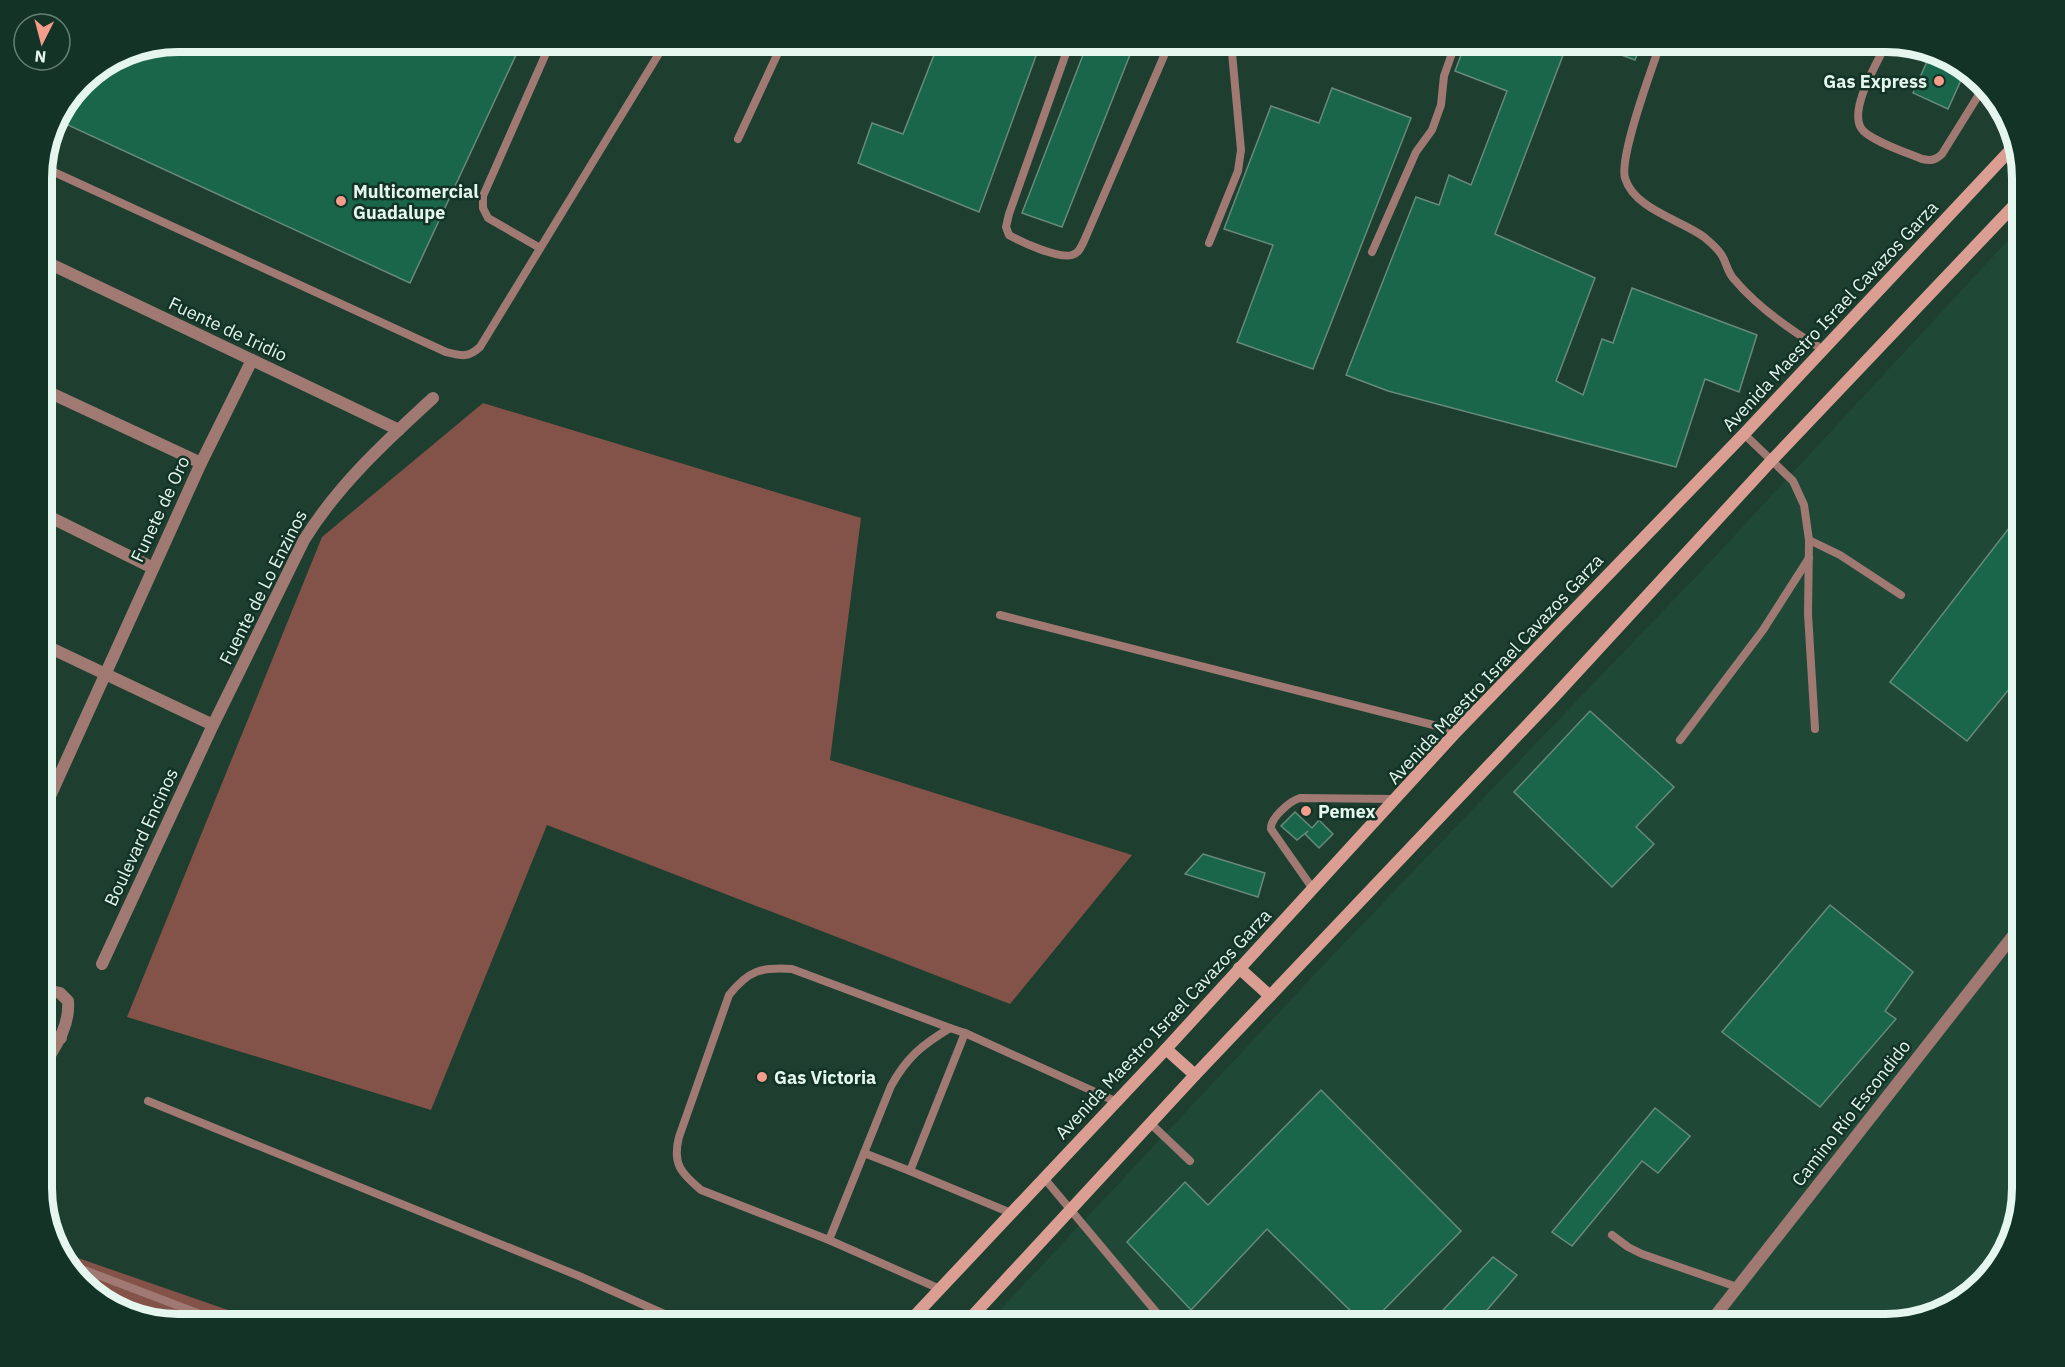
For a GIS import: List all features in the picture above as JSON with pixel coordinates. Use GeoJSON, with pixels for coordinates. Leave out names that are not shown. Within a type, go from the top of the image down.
{"type":"FeatureCollection","features":[{"type":"Feature","properties":{"kind":"main road","name":"Avenida Maestro Israel Cavazos Garza"},"geometry":{"type":"LineString","coordinates":[[916,1314],[1117,1102],[1397,800],[1457,731],[1744,434],[2009,151]]}},
{"type":"Feature","properties":{"kind":"main road"},"geometry":{"type":"LineString","coordinates":[[974,1314],[1270,996],[1552,699],[1772,460],[2012,208]]}},
{"type":"Feature","properties":{"kind":"main road"},"geometry":{"type":"LineString","coordinates":[[1239,968],[1270,996]]}},
{"type":"Feature","properties":{"kind":"main road"},"geometry":{"type":"LineString","coordinates":[[1166,1049],[1196,1075]]}},
{"type":"Feature","properties":{"kind":"street","name":"Fuente de Iridio"},"geometry":{"type":"LineString","coordinates":[[53,266],[399,430]]}},
{"type":"Feature","properties":{"kind":"street","name":"Funete de Oro"},"geometry":{"type":"LineString","coordinates":[[53,790],[201,463],[252,360]]}},
{"type":"Feature","properties":{"kind":"street"},"geometry":{"type":"LineString","coordinates":[[53,394],[201,463]]}},
{"type":"Feature","properties":{"kind":"street","name":"Fuente de Lo Enzinos"},"geometry":{"type":"LineString","coordinates":[[213,725],[304,540],[320,514],[340,489],[434,398]]}},
{"type":"Feature","properties":{"kind":"street"},"geometry":{"type":"LineString","coordinates":[[53,518],[153,568]]}},
{"type":"Feature","properties":{"kind":"street"},"geometry":{"type":"LineString","coordinates":[[53,649],[213,725]]}},
{"type":"Feature","properties":{"kind":"street","name":"Boulevard Encinos"},"geometry":{"type":"LineString","coordinates":[[102,964],[213,725]]}},
{"type":"Feature","properties":{"kind":"street","name":"Camino Río Escondido"},"geometry":{"type":"LineString","coordinates":[[1716,1314],[2012,937]]}},
{"type":"Feature","properties":{"kind":"street"},"geometry":{"type":"LineString","coordinates":[[53,991],[60,993],[68,1001],[69,1014],[61,1038],[53,1051]]}},
{"type":"Feature","properties":{"kind":"street"},"geometry":{"type":"LineString","coordinates":[[53,1036],[61,1038]]}},
{"type":"Feature","properties":{"kind":"lane"},"geometry":{"type":"LineString","coordinates":[[540,248],[488,218],[483,208],[483,196],[546,52]]}},
{"type":"Feature","properties":{"kind":"lane"},"geometry":{"type":"LineString","coordinates":[[53,172],[446,352],[461,356],[472,355],[480,347],[660,52]]}},
{"type":"Feature","properties":{"kind":"lane"},"geometry":{"type":"LineString","coordinates":[[738,140],[778,52]]}},
{"type":"Feature","properties":{"kind":"lane"},"geometry":{"type":"LineString","coordinates":[[1066,52],[1008,214],[1006,227],[1009,235],[1019,241],[1060,255],[1071,256],[1079,252],[1166,52]]}},
{"type":"Feature","properties":{"kind":"lane"},"geometry":{"type":"LineString","coordinates":[[1209,243],[1238,171],[1241,150],[1232,52]]}},
{"type":"Feature","properties":{"kind":"lane"},"geometry":{"type":"LineString","coordinates":[[1372,252],[1416,153],[1432,130],[1441,105],[1443,76],[1452,52]]}},
{"type":"Feature","properties":{"kind":"lane"},"geometry":{"type":"LineString","coordinates":[[1658,52],[1625,158],[1625,178],[1635,195],[1648,206],[1704,237],[1721,254],[1731,275],[1747,294],[1821,350]]}},
{"type":"Feature","properties":{"kind":"lane"},"geometry":{"type":"LineString","coordinates":[[1882,52],[1859,102],[1857,117],[1861,129],[1873,138],[1922,159],[1930,161],[1942,154],[1980,94]]}},
{"type":"Feature","properties":{"kind":"lane"},"geometry":{"type":"LineString","coordinates":[[1744,434],[1793,481],[1804,505],[1810,558],[1808,614],[1815,729]]}},
{"type":"Feature","properties":{"kind":"lane"},"geometry":{"type":"LineString","coordinates":[[1809,540],[1840,555],[1901,595]]}},
{"type":"Feature","properties":{"kind":"lane"},"geometry":{"type":"LineString","coordinates":[[1680,740],[1763,630],[1810,558]]}},
{"type":"Feature","properties":{"kind":"lane"},"geometry":{"type":"LineString","coordinates":[[1000,615],[1457,731]]}},
{"type":"Feature","properties":{"kind":"lane"},"geometry":{"type":"LineString","coordinates":[[1313,889],[1271,829],[1273,820],[1300,798],[1397,800]]}},
{"type":"Feature","properties":{"kind":"lane"},"geometry":{"type":"LineString","coordinates":[[940,1289],[829,1240],[701,1190],[678,1166],[675,1152],[679,1137],[729,995],[740,981],[754,971],[770,968],[792,969],[964,1033],[1117,1102]]}},
{"type":"Feature","properties":{"kind":"lane"},"geometry":{"type":"LineString","coordinates":[[829,1240],[891,1086],[899,1072],[919,1048],[950,1028]]}},
{"type":"Feature","properties":{"kind":"lane"},"geometry":{"type":"LineString","coordinates":[[910,1171],[964,1033]]}},
{"type":"Feature","properties":{"kind":"lane"},"geometry":{"type":"LineString","coordinates":[[148,1101],[579,1276],[664,1314]]}},
{"type":"Feature","properties":{"kind":"lane"},"geometry":{"type":"LineString","coordinates":[[1150,1124],[1190,1161]]}},
{"type":"Feature","properties":{"kind":"lane"},"geometry":{"type":"LineString","coordinates":[[864,1153],[1011,1213]]}},
{"type":"Feature","properties":{"kind":"lane"},"geometry":{"type":"LineString","coordinates":[[1044,1178],[1158,1314]]}},
{"type":"Feature","properties":{"kind":"lane"},"geometry":{"type":"LineString","coordinates":[[1612,1235],[1642,1254],[1737,1287]]}},
{"type":"Feature","properties":{"kind":"lane"},"geometry":{"type":"LineString","coordinates":[[82,1269],[200,1314]]}},
{"type":"Feature","properties":{"kind":"shaded area"},"geometry":{"type":"Polygon","coordinates":[[[2012,236],[2012,1188],[2006,1229],[1981,1272],[1970,1283],[1935,1305],[1903,1313],[1886,1314],[996,1314],[1331,957],[1710,562],[2012,236]]]}},
{"type":"Feature","properties":{"kind":"shaded area"},"geometry":{"type":"Polygon","coordinates":[[[483,403],[861,518],[830,760],[1132,855],[1010,1004],[547,825],[431,1110],[127,1017],[322,537],[483,403]]]}},
{"type":"Feature","properties":{"kind":"shaded area"},"geometry":{"type":"Polygon","coordinates":[[[73,1256],[239,1314],[162,1313],[130,1305],[95,1283],[73,1256]]]}},
{"type":"Feature","properties":{"kind":"building","name":"Multicomercial Guadalupe"},"geometry":{"type":"Polygon","coordinates":[[[179,52],[517,52],[410,283],[65,124],[84,95],[95,84],[130,62],[154,55],[179,52]]]}},
{"type":"Feature","properties":{"kind":"building"},"geometry":{"type":"Polygon","coordinates":[[[935,52],[1037,52],[979,212],[858,163],[872,123],[903,134],[935,52]]]}},
{"type":"Feature","properties":{"kind":"building"},"geometry":{"type":"Polygon","coordinates":[[[1084,52],[1131,52],[1062,227],[1022,213],[1084,52]]]}},
{"type":"Feature","properties":{"kind":"building"},"geometry":{"type":"Polygon","coordinates":[[[1462,52],[1564,52],[1495,234],[1595,278],[1556,381],[1583,395],[1602,339],[1613,343],[1632,288],[1757,335],[1739,392],[1705,379],[1676,467],[1388,391],[1346,375],[1416,197],[1439,205],[1449,175],[1471,185],[1507,91],[1455,71],[1462,52]]]}},
{"type":"Feature","properties":{"kind":"building"},"geometry":{"type":"Polygon","coordinates":[[[1613,52],[1638,52],[1635,60],[1613,52]]]}},
{"type":"Feature","properties":{"kind":"building","name":"Gas Express"},"geometry":{"type":"Polygon","coordinates":[[[1928,59],[1962,78],[1948,109],[1913,93],[1928,59]]]}},
{"type":"Feature","properties":{"kind":"building"},"geometry":{"type":"Polygon","coordinates":[[[1332,88],[1411,118],[1313,369],[1237,342],[1273,245],[1224,229],[1271,106],[1319,123],[1332,88]]]}},
{"type":"Feature","properties":{"kind":"building"},"geometry":{"type":"Polygon","coordinates":[[[2012,524],[2012,686],[1967,741],[1890,682],[2012,524]]]}},
{"type":"Feature","properties":{"kind":"building"},"geometry":{"type":"Polygon","coordinates":[[[1590,711],[1674,787],[1636,827],[1654,844],[1612,887],[1514,792],[1590,711]]]}},
{"type":"Feature","properties":{"kind":"building"},"geometry":{"type":"Polygon","coordinates":[[[1295,812],[1312,828],[1319,820],[1333,834],[1319,848],[1305,834],[1308,831],[1297,840],[1281,826],[1295,812]]]}},
{"type":"Feature","properties":{"kind":"building"},"geometry":{"type":"Polygon","coordinates":[[[1203,854],[1265,873],[1258,897],[1185,874],[1203,854]]]}},
{"type":"Feature","properties":{"kind":"building"},"geometry":{"type":"Polygon","coordinates":[[[1830,905],[1913,972],[1885,1011],[1896,1019],[1820,1107],[1722,1032],[1830,905]]]}},
{"type":"Feature","properties":{"kind":"building"},"geometry":{"type":"Polygon","coordinates":[[[1321,1090],[1461,1231],[1380,1314],[1354,1314],[1267,1229],[1191,1310],[1127,1242],[1185,1182],[1208,1205],[1321,1090]]]}},
{"type":"Feature","properties":{"kind":"building"},"geometry":{"type":"Polygon","coordinates":[[[1655,1108],[1690,1136],[1658,1173],[1642,1161],[1572,1246],[1552,1232],[1655,1108]]]}},
{"type":"Feature","properties":{"kind":"building"},"geometry":{"type":"Polygon","coordinates":[[[1493,1257],[1517,1275],[1483,1314],[1439,1314],[1493,1257]]]}},
{"type":"Feature","properties":{"kind":"place","name":"Gas Express"},"geometry":{"type":"Point","coordinates":[1939,81]}},
{"type":"Feature","properties":{"kind":"place","name":"Multicomercial Guadalupe"},"geometry":{"type":"Point","coordinates":[341,201]}},
{"type":"Feature","properties":{"kind":"place","name":"Pemex"},"geometry":{"type":"Point","coordinates":[1306,811]}},
{"type":"Feature","properties":{"kind":"place","name":"Gas Victoria"},"geometry":{"type":"Point","coordinates":[762,1077]}}]}
